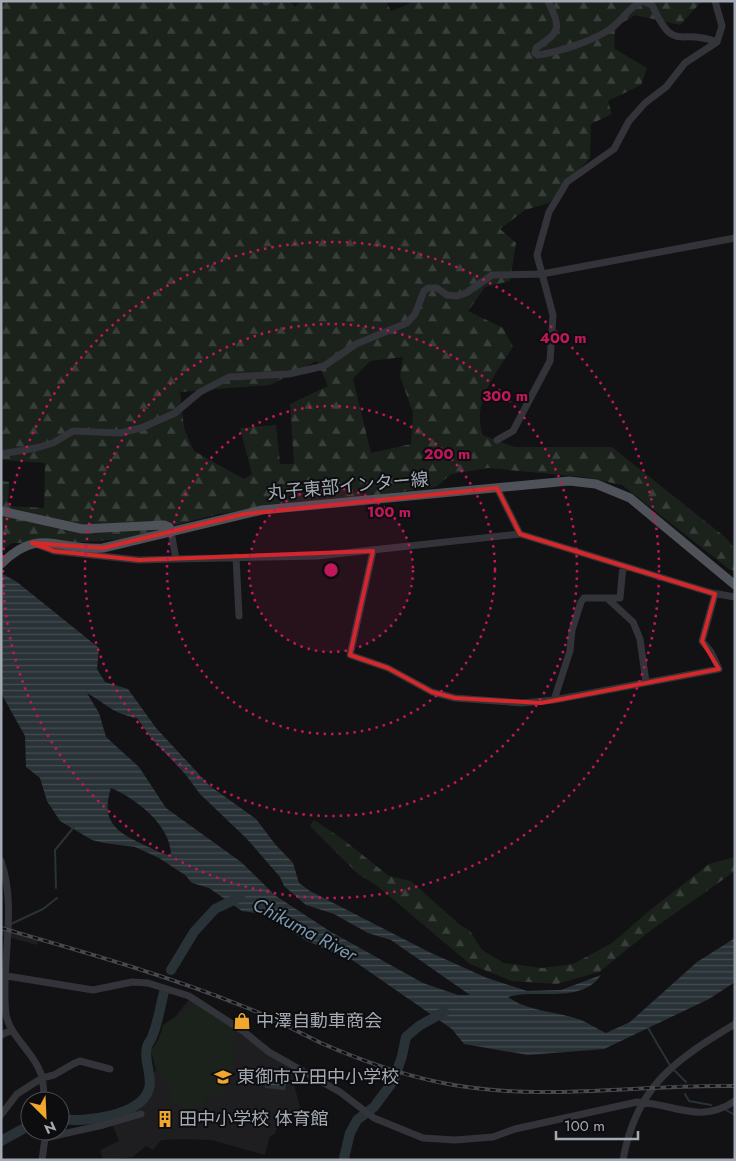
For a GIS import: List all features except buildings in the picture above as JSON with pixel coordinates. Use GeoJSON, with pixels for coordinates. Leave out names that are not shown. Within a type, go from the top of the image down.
{"type":"FeatureCollection","features":[{"type":"Feature","properties":{"kind":"main road","name":"丸子東部インター線"},"geometry":{"type":"LineString","coordinates":[[32,543],[87,549],[103,548],[244,514],[279,508],[389,500],[570,481],[608,487],[630,498],[731,576],[735,585]]}},
{"type":"Feature","properties":{"kind":"main road"},"geometry":{"type":"LineString","coordinates":[[1,511],[74,528],[164,525],[169,527],[172,532]]}},
{"type":"Feature","properties":{"kind":"main road"},"geometry":{"type":"LineString","coordinates":[[1,564],[17,549],[32,543]]}},
{"type":"Feature","properties":{"kind":"street"},"geometry":{"type":"LineString","coordinates":[[548,1],[555,16],[557,28],[553,36],[536,48],[535,53],[538,55],[598,36],[612,28],[631,8],[642,1],[652,5],[662,27],[671,35],[687,38],[702,36],[717,42]]}},
{"type":"Feature","properties":{"kind":"street"},"geometry":{"type":"LineString","coordinates":[[497,440],[514,431],[550,361],[553,315],[537,261],[538,249],[549,212],[567,182],[614,149],[629,121],[645,103],[666,87],[685,63],[717,42],[722,26],[715,1]]}},
{"type":"Feature","properties":{"kind":"street"},"geometry":{"type":"LineString","coordinates":[[1,454],[53,443],[73,431],[120,433],[141,428],[175,413],[200,392],[229,377],[288,374],[324,366],[356,344],[407,323],[415,314],[424,291],[428,288],[436,288],[447,295],[457,296],[466,293],[492,275],[542,274],[735,238]]}},
{"type":"Feature","properties":{"kind":"street"},"geometry":{"type":"LineString","coordinates":[[497,488],[520,534]]}},
{"type":"Feature","properties":{"kind":"street"},"geometry":{"type":"LineString","coordinates":[[172,532],[176,559]]}},
{"type":"Feature","properties":{"kind":"street"},"geometry":{"type":"LineString","coordinates":[[32,543],[54,551],[139,560],[317,556],[520,534],[715,594],[735,597]]}},
{"type":"Feature","properties":{"kind":"street"},"geometry":{"type":"LineString","coordinates":[[373,551],[350,655],[388,668],[432,692],[455,698],[522,703],[554,700],[718,669],[711,652],[702,642],[715,594]]}},
{"type":"Feature","properties":{"kind":"street"},"geometry":{"type":"LineString","coordinates":[[236,557],[239,616]]}},
{"type":"Feature","properties":{"kind":"street"},"geometry":{"type":"LineString","coordinates":[[554,700],[570,651],[572,630],[581,602],[584,598],[608,600],[620,598],[623,566]]}},
{"type":"Feature","properties":{"kind":"street"},"geometry":{"type":"LineString","coordinates":[[608,600],[633,622],[640,639],[646,682]]}},
{"type":"Feature","properties":{"kind":"street"},"geometry":{"type":"LineString","coordinates":[[1,861],[7,882],[3,976],[6,1009],[12,1030],[36,1063],[42,1078],[43,1091]]}},
{"type":"Feature","properties":{"kind":"street"},"geometry":{"type":"LineString","coordinates":[[3,976],[93,990],[132,982],[148,983],[189,996],[243,1030],[269,1052],[340,1092],[374,1118],[423,1138],[455,1140],[493,1137],[515,1129],[637,1102],[650,1102],[691,1113],[708,1112],[735,1101]]}},
{"type":"Feature","properties":{"kind":"street"},"geometry":{"type":"LineString","coordinates":[[623,1160],[641,1105],[659,1078],[677,1061],[735,1024]]}},
{"type":"Feature","properties":{"kind":"street"},"geometry":{"type":"LineString","coordinates":[[1,1035],[12,1030]]}},
{"type":"Feature","properties":{"kind":"street"},"geometry":{"type":"LineString","coordinates":[[1,1115],[17,1094],[42,1078],[54,1075],[80,1061],[110,1069]]}},
{"type":"Feature","properties":{"kind":"street"},"geometry":{"type":"LineString","coordinates":[[70,1131],[103,1125],[141,1114]]}},
{"type":"Feature","properties":{"kind":"street"},"geometry":{"type":"LineString","coordinates":[[42,1160],[44,1141]]}},
{"type":"Feature","properties":{"kind":"highlighted area"},"geometry":{"type":"Polygon","coordinates":[[[497,488],[520,534],[715,594],[702,641],[719,669],[541,703],[455,698],[432,692],[388,668],[350,655],[373,551],[139,560],[54,551],[32,543],[103,548],[244,514],[497,488]]]}},
{"type":"Feature","properties":{"kind":"shaded area"},"geometry":{"type":"Polygon","coordinates":[[[1,927],[40,938],[37,945],[1,935],[1,927]]]}},
{"type":"Feature","properties":{"kind":"shaded area","name":"東御市立田中小学校"},"geometry":{"type":"Polygon","coordinates":[[[189,996],[295,1068],[293,1080],[301,1112],[277,1127],[275,1134],[270,1136],[265,1155],[211,1140],[182,1139],[161,1140],[153,1150],[146,1146],[133,1157],[103,1160],[100,1150],[119,1141],[110,1119],[132,1113],[150,1094],[152,1075],[156,1070],[151,1050],[158,1042],[163,1025],[175,1017],[188,1001],[189,996]]]}},
{"type":"Feature","properties":{"kind":"green space"},"geometry":{"type":"Polygon","coordinates":[[[1,1],[290,1],[295,7],[301,1],[386,1],[391,11],[409,4],[410,1],[702,1],[680,25],[635,15],[620,25],[614,36],[615,49],[647,68],[641,85],[608,101],[612,114],[591,124],[590,158],[549,203],[525,210],[500,229],[516,243],[510,281],[485,287],[468,311],[503,328],[513,347],[499,367],[483,400],[480,423],[483,435],[514,447],[612,447],[725,537],[735,549],[735,571],[729,569],[622,485],[584,477],[488,468],[451,474],[436,487],[349,499],[297,502],[218,514],[122,539],[72,543],[12,543],[1,551],[1,481],[9,482],[8,506],[44,508],[45,463],[1,460],[1,1]],[[403,357],[370,361],[353,379],[371,453],[411,444],[413,413],[400,376],[403,357]],[[317,361],[270,385],[180,392],[184,428],[194,451],[244,479],[252,474],[240,428],[276,425],[280,464],[294,464],[290,404],[328,386],[317,361]]]}},
{"type":"Feature","properties":{"kind":"green space"},"geometry":{"type":"Polygon","coordinates":[[[314,820],[341,838],[389,876],[411,881],[460,925],[470,931],[482,950],[504,963],[542,968],[573,964],[612,943],[709,864],[735,857],[735,871],[650,931],[599,972],[557,984],[512,981],[470,964],[376,885],[358,874],[310,826],[314,820]]]}},
{"type":"Feature","properties":{"kind":"green space"},"geometry":{"type":"Polygon","coordinates":[[[194,1002],[235,1030],[233,1070],[224,1082],[226,1093],[206,1097],[201,1102],[201,1107],[183,1110],[180,1102],[171,1104],[171,1089],[156,1070],[151,1050],[165,1025],[175,1017],[179,1019],[194,1002]]]}},
{"type":"Feature","properties":{"kind":"water","name":"Chikuma River"},"geometry":{"type":"Polygon","coordinates":[[[1,573],[17,582],[99,648],[97,669],[105,682],[128,689],[156,728],[210,786],[256,819],[275,844],[293,863],[299,883],[310,891],[429,952],[487,978],[527,991],[561,990],[601,975],[582,990],[570,993],[531,994],[508,997],[525,1006],[582,1020],[606,1033],[630,1022],[697,962],[735,938],[735,982],[709,999],[604,1049],[528,1055],[464,1044],[452,1029],[354,961],[307,941],[262,914],[242,911],[209,888],[192,883],[185,875],[159,858],[135,847],[92,840],[60,821],[47,801],[40,778],[26,767],[25,736],[1,693],[1,573]],[[87,693],[99,713],[106,737],[139,767],[166,808],[241,862],[276,896],[331,932],[423,983],[458,995],[470,995],[391,940],[368,933],[334,914],[306,905],[284,886],[280,877],[247,839],[200,794],[186,775],[151,738],[137,718],[115,711],[87,693]],[[111,788],[108,811],[110,819],[115,826],[129,837],[159,852],[171,855],[165,833],[150,814],[130,798],[111,788]]]}},
{"type":"Feature","properties":{"kind":"water"},"geometry":{"type":"Polygon","coordinates":[[[266,1074],[287,1076],[285,1090],[265,1088],[266,1074]]]}},
{"type":"Feature","properties":{"kind":"waterway"},"geometry":{"type":"LineString","coordinates":[[56,888],[55,850],[74,827]]}},
{"type":"Feature","properties":{"kind":"waterway"},"geometry":{"type":"LineString","coordinates":[[171,970],[194,932],[215,909],[240,897]]}},
{"type":"Feature","properties":{"kind":"waterway"},"geometry":{"type":"LineString","coordinates":[[11,924],[43,909],[57,898]]}},
{"type":"Feature","properties":{"kind":"waterway"},"geometry":{"type":"LineString","coordinates":[[70,1120],[110,1116],[135,1106],[144,1098],[150,1084],[146,1052],[156,1026],[164,992]]}},
{"type":"Feature","properties":{"kind":"waterway"},"geometry":{"type":"LineString","coordinates":[[345,1160],[350,1133],[357,1120],[374,1107],[394,1080],[406,1037],[419,1026],[444,1012]]}},
{"type":"Feature","properties":{"kind":"waterway"},"geometry":{"type":"LineString","coordinates":[[648,1028],[671,1067]]}},
{"type":"Feature","properties":{"kind":"waterway"},"geometry":{"type":"LineString","coordinates":[[674,1070],[686,1082]]}},
{"type":"Feature","properties":{"kind":"waterway"},"geometry":{"type":"LineString","coordinates":[[685,1094],[689,1101],[711,1105]]}},
{"type":"Feature","properties":{"kind":"waterway"},"geometry":{"type":"LineString","coordinates":[[726,1110],[735,1115]]}},
{"type":"Feature","properties":{"kind":"waterway"},"geometry":{"type":"LineString","coordinates":[[1,1141],[20,1131]]}},
{"type":"Feature","properties":{"kind":"railway"},"geometry":{"type":"LineString","coordinates":[[1,928],[125,965],[215,995],[255,1011],[352,1056],[432,1081],[520,1092],[735,1086]]}},
{"type":"Feature","properties":{"kind":"place","name":"中澤自動車商会"},"geometry":{"type":"Point","coordinates":[242,1021]}},
{"type":"Feature","properties":{"kind":"place","name":"東御市立田中小学校"},"geometry":{"type":"Point","coordinates":[223,1077]}},
{"type":"Feature","properties":{"kind":"place","name":"田中小学校 体育館"},"geometry":{"type":"Point","coordinates":[165,1119]}}]}
